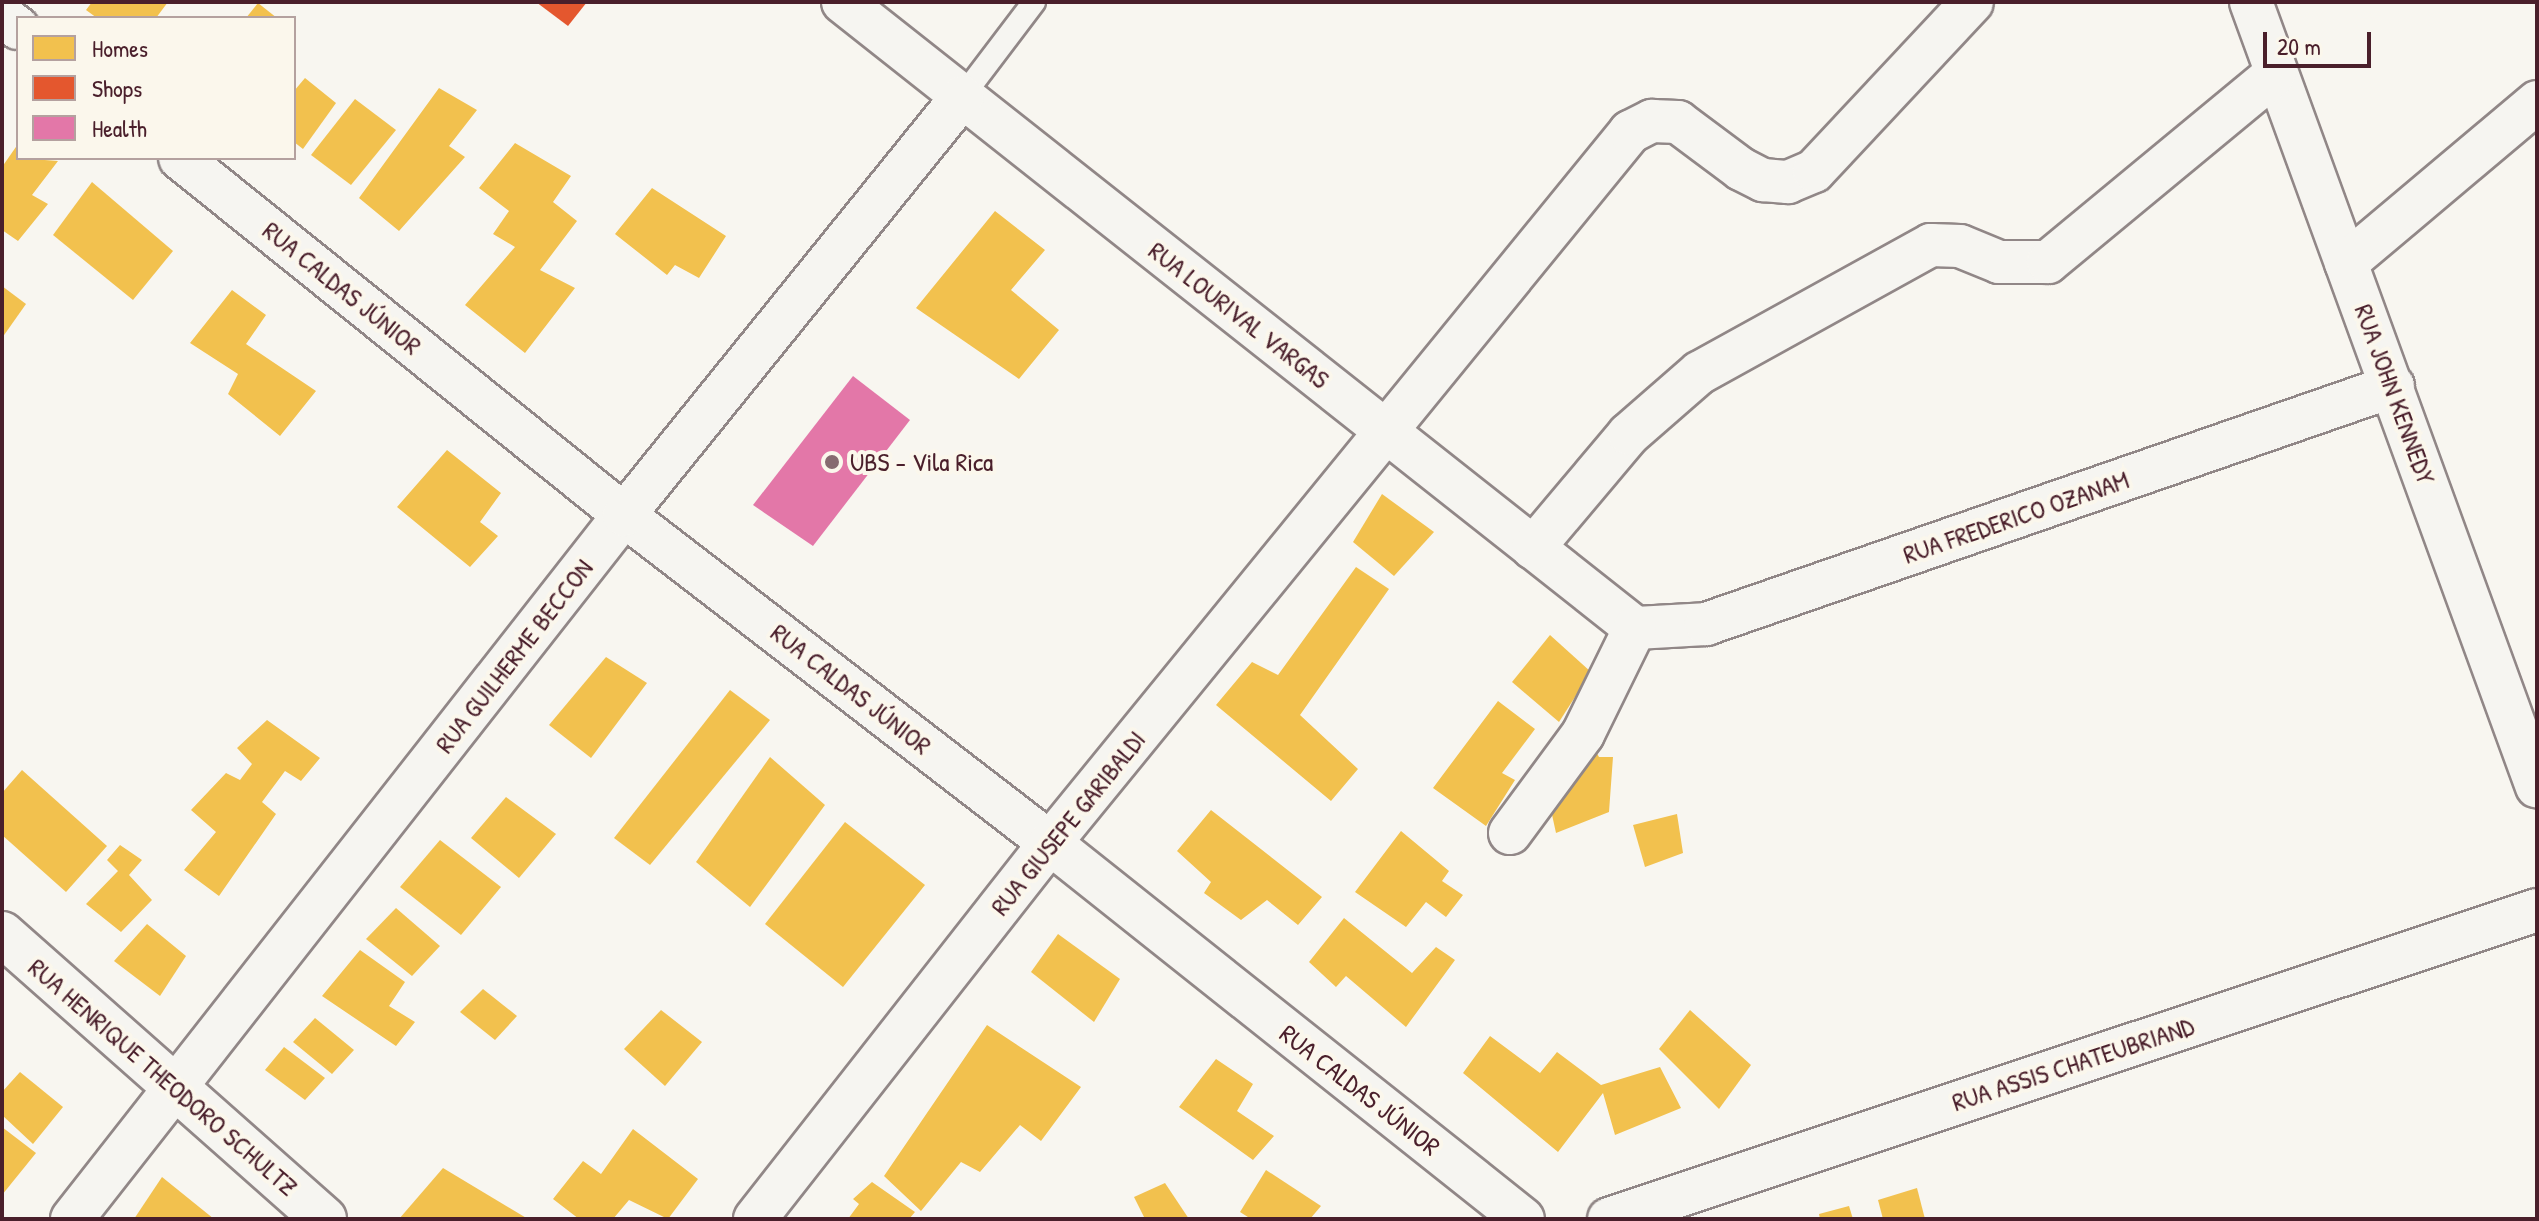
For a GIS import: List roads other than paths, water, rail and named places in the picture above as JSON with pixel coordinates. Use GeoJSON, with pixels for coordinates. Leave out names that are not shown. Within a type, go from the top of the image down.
{"type":"FeatureCollection","features":[{"type":"Feature","properties":{"kind":"street","name":"RUA LOURIVAL VARGAS"},"geometry":{"type":"LineString","coordinates":[[843,2],[1635,628]]}},
{"type":"Feature","properties":{"kind":"street","name":"RUA GIUSEPE GARIBALDI"},"geometry":{"type":"LineString","coordinates":[[755,1219],[1050,843],[1630,132],[1652,121],[1678,122],[1741,169],[1763,180],[1788,182],[1814,171],[1972,2]]}},
{"type":"Feature","properties":{"kind":"street","name":"RUA JOHN KENNEDY"},"geometry":{"type":"LineString","coordinates":[[2251,2],[2274,75],[2393,386],[2537,787]]}},
{"type":"Feature","properties":{"kind":"street"},"geometry":{"type":"LineString","coordinates":[[1533,548],[1629,434],[1699,373],[1931,245],[1960,246],[1999,262],[2048,262],[2274,75]]}},
{"type":"Feature","properties":{"kind":"street","name":"RUA GUILHERME BECCON"},"geometry":{"type":"LineString","coordinates":[[72,1219],[177,1089],[624,515],[962,97]]}},
{"type":"Feature","properties":{"kind":"street"},"geometry":{"type":"LineString","coordinates":[[2346,263],[2537,102]]}},
{"type":"Feature","properties":{"kind":"street","name":"RUA CALDAS JÚNIOR"},"geometry":{"type":"LineString","coordinates":[[182,160],[624,515],[1050,843],[1523,1219]]}},
{"type":"Feature","properties":{"kind":"street","name":"RUA FREDERICO OZANAM"},"geometry":{"type":"LineString","coordinates":[[1635,628],[1706,624],[2393,386]]}},
{"type":"Feature","properties":{"kind":"street"},"geometry":{"type":"LineString","coordinates":[[1510,833],[1583,734],[1635,628]]}},
{"type":"Feature","properties":{"kind":"street","name":"RUA ASSIS CHATEUBRIAND"},"geometry":{"type":"LineString","coordinates":[[1609,1219],[2537,910]]}},
{"type":"Feature","properties":{"kind":"street","name":"RUA HENRIQUE THEODORO SCHULTZ"},"geometry":{"type":"LineString","coordinates":[[2,934],[324,1219]]}},
{"type":"Feature","properties":{"kind":"lane"},"geometry":{"type":"LineString","coordinates":[[962,97],[1028,4]]}},
{"type":"Feature","properties":{"kind":"place","name":"UBS - Vila Rica"},"geometry":{"type":"Point","coordinates":[832,462]}}]}
